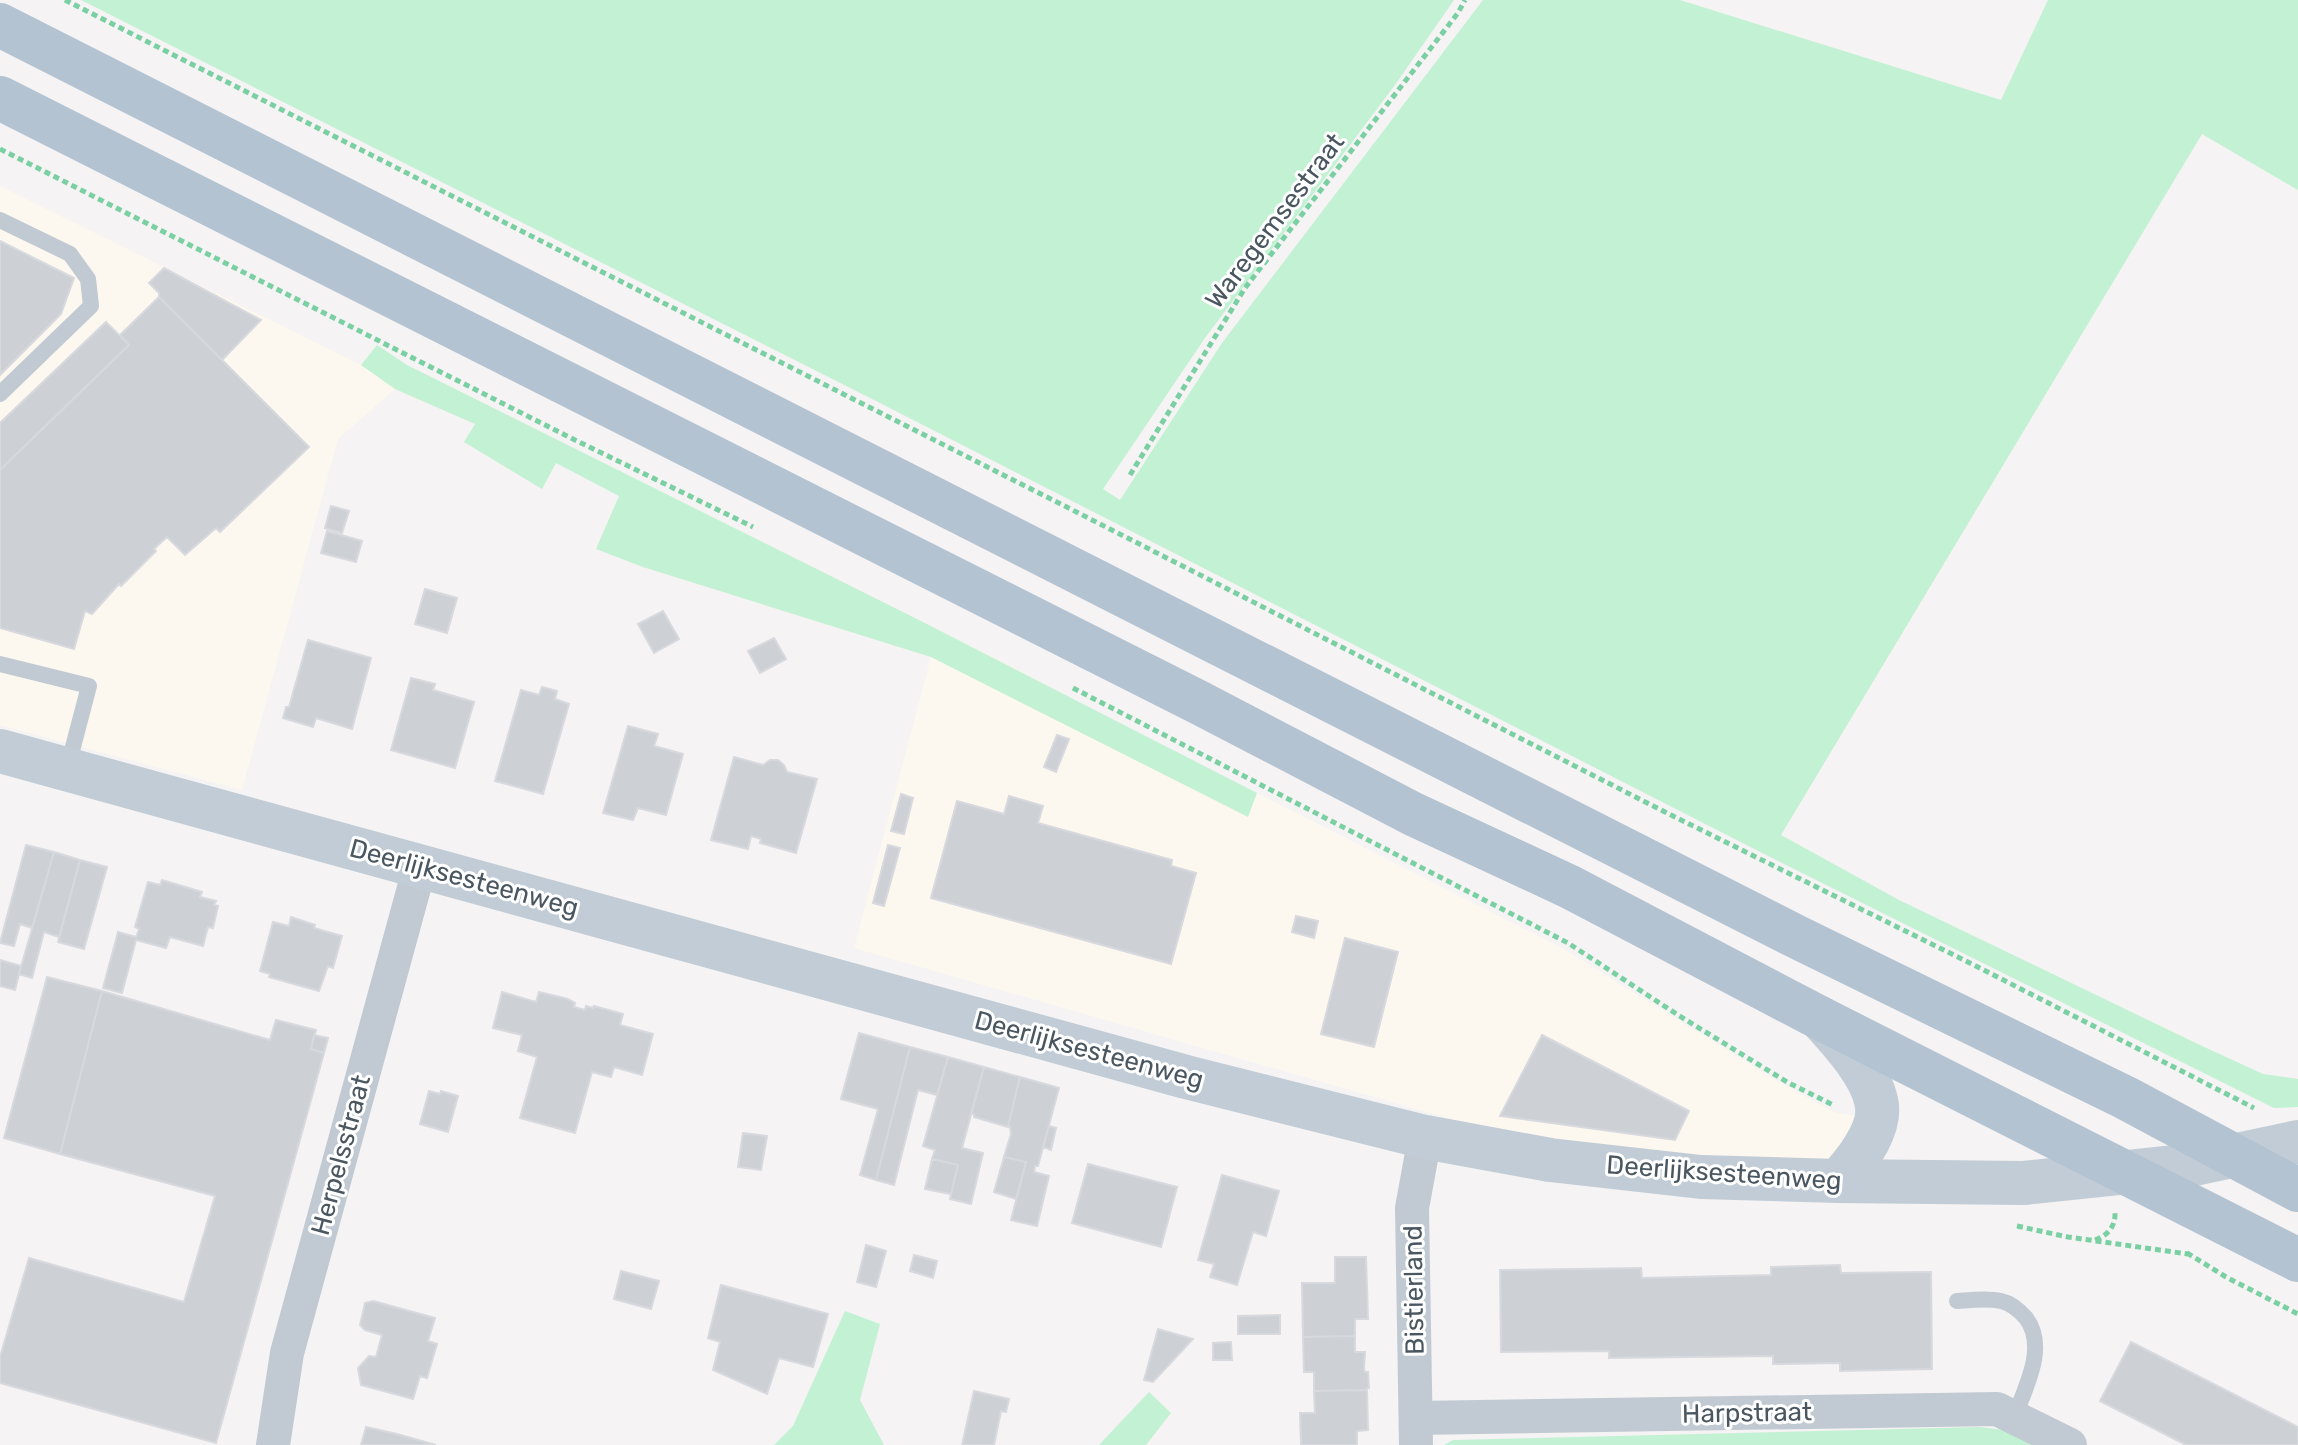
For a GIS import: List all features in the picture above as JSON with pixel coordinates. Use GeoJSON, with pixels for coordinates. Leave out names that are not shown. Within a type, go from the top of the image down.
{"type":"FeatureCollection","features":[{"type":"Feature","properties":{"kind":"main road"},"geometry":{"type":"LineString","coordinates":[[0,25],[1797,937],[2126,1098],[2216,1154],[2298,1190]]}},
{"type":"Feature","properties":{"kind":"main road"},"geometry":{"type":"LineString","coordinates":[[0,98],[1169,687],[1413,814],[1570,887],[1820,1018],[2121,1198],[2185,1203],[2298,1260]]}},
{"type":"Feature","properties":{"kind":"main road","name":"Deerlijksesteenweg"},"geometry":{"type":"LineString","coordinates":[[0,751],[1186,1077],[1425,1137],[1550,1160],[1701,1177],[2024,1183],[2121,1198],[2216,1154],[2298,1142]]}},
{"type":"Feature","properties":{"kind":"main road"},"geometry":{"type":"LineString","coordinates":[[1820,1018],[1857,1065],[1877,1104],[1864,1150],[1838,1181]]}},
{"type":"Feature","properties":{"kind":"street","name":"Herpelsstraat"},"geometry":{"type":"LineString","coordinates":[[273,1445],[287,1353],[420,866]]}},
{"type":"Feature","properties":{"kind":"street","name":"Bistierland"},"geometry":{"type":"LineString","coordinates":[[1416,1431],[1412,1208],[1425,1137]]}},
{"type":"Feature","properties":{"kind":"street","name":"Harpstraat"},"geometry":{"type":"LineString","coordinates":[[1416,1431],[1997,1409],[2070,1445]]}},
{"type":"Feature","properties":{"kind":"lane"},"geometry":{"type":"LineString","coordinates":[[0,220],[70,254],[88,279],[91,306],[0,394]]}},
{"type":"Feature","properties":{"kind":"lane"},"geometry":{"type":"LineString","coordinates":[[0,664],[89,686],[67,769]]}},
{"type":"Feature","properties":{"kind":"lane"},"geometry":{"type":"LineString","coordinates":[[1957,1301],[2005,1301],[2019,1309],[2031,1324],[2037,1343],[2014,1418]]}},
{"type":"Feature","properties":{"kind":"path"},"geometry":{"type":"LineString","coordinates":[[65,0],[2255,1109]]}},
{"type":"Feature","properties":{"kind":"path","name":"Waregemsestraat"},"geometry":{"type":"LineString","coordinates":[[1130,475],[1245,288],[1465,0]]}},
{"type":"Feature","properties":{"kind":"path"},"geometry":{"type":"LineString","coordinates":[[0,149],[765,533]]}},
{"type":"Feature","properties":{"kind":"path"},"geometry":{"type":"LineString","coordinates":[[1071,688],[1568,943],[1705,1032],[1832,1106],[1877,1104]]}},
{"type":"Feature","properties":{"kind":"path"},"geometry":{"type":"LineString","coordinates":[[2094,1240],[2112,1227],[2121,1198]]}},
{"type":"Feature","properties":{"kind":"path"},"geometry":{"type":"LineString","coordinates":[[2176,1246],[2226,1277],[2298,1314]]}},
{"type":"Feature","properties":{"kind":"shaded area"},"geometry":{"type":"Polygon","coordinates":[[[0,186],[361,365],[395,389],[338,439],[242,790],[0,725],[0,186]]]}},
{"type":"Feature","properties":{"kind":"shaded area"},"geometry":{"type":"Polygon","coordinates":[[[931,657],[1247,816],[1257,793],[1562,948],[1777,1081],[1836,1113],[1858,1116],[1846,1147],[1827,1160],[1809,1164],[1613,1150],[1455,1120],[854,948],[931,657]]]}},
{"type":"Feature","properties":{"kind":"green space"},"geometry":{"type":"Polygon","coordinates":[[[81,0],[1454,0],[1395,85],[1205,338],[1103,489],[1120,500],[1222,343],[1483,0],[1680,0],[2001,100],[2048,0],[2298,0],[2298,190],[2202,134],[1781,835],[1899,900],[2202,1046],[2263,1074],[2298,1079],[2298,1107],[2274,1108],[1770,857],[81,0]]]}},
{"type":"Feature","properties":{"kind":"green space"},"geometry":{"type":"Polygon","coordinates":[[[377,345],[407,365],[917,619],[1257,793],[1248,817],[931,657],[643,567],[596,549],[619,496],[556,463],[542,489],[464,442],[475,424],[395,389],[361,365],[377,345]]]}},
{"type":"Feature","properties":{"kind":"green space"},"geometry":{"type":"Polygon","coordinates":[[[845,1311],[880,1324],[860,1400],[884,1445],[774,1445],[793,1426],[845,1311]]]}},
{"type":"Feature","properties":{"kind":"green space"},"geometry":{"type":"Polygon","coordinates":[[[1149,1392],[1171,1413],[1146,1445],[1099,1445],[1149,1392]]]}},
{"type":"Feature","properties":{"kind":"green space"},"geometry":{"type":"Polygon","coordinates":[[[1979,1427],[2005,1430],[2040,1445],[1444,1445],[1453,1440],[1979,1427]]]}},
{"type":"Feature","properties":{"kind":"building"},"geometry":{"type":"Polygon","coordinates":[[[0,241],[74,278],[61,314],[0,375],[0,241]]]}},
{"type":"Feature","properties":{"kind":"building"},"geometry":{"type":"Polygon","coordinates":[[[164,268],[261,320],[222,360],[149,283],[164,268]]]}},
{"type":"Feature","properties":{"kind":"building"},"geometry":{"type":"Polygon","coordinates":[[[159,297],[309,447],[220,532],[216,528],[185,555],[167,537],[92,614],[85,611],[74,649],[0,628],[0,470],[129,345],[120,335],[159,297]]]}},
{"type":"Feature","properties":{"kind":"building"},"geometry":{"type":"Polygon","coordinates":[[[106,322],[129,345],[0,470],[0,423],[106,322]]]}},
{"type":"Feature","properties":{"kind":"building"},"geometry":{"type":"Polygon","coordinates":[[[331,506],[349,511],[342,533],[325,528],[331,506]]]}},
{"type":"Feature","properties":{"kind":"building"},"geometry":{"type":"Polygon","coordinates":[[[327,531],[362,541],[356,562],[321,553],[327,531]]]}},
{"type":"Feature","properties":{"kind":"building"},"geometry":{"type":"Polygon","coordinates":[[[425,589],[457,598],[447,633],[415,624],[425,589]]]}},
{"type":"Feature","properties":{"kind":"building"},"geometry":{"type":"Polygon","coordinates":[[[663,611],[679,639],[654,653],[638,624],[663,611]]]}},
{"type":"Feature","properties":{"kind":"building"},"geometry":{"type":"Polygon","coordinates":[[[774,638],[786,659],[760,673],[748,651],[774,638]]]}},
{"type":"Feature","properties":{"kind":"building"},"geometry":{"type":"Polygon","coordinates":[[[308,640],[371,658],[352,729],[316,718],[313,727],[283,718],[308,640]]]}},
{"type":"Feature","properties":{"kind":"building"},"geometry":{"type":"Polygon","coordinates":[[[411,678],[435,684],[433,690],[474,702],[455,768],[391,750],[411,678]]]}},
{"type":"Feature","properties":{"kind":"building"},"geometry":{"type":"Polygon","coordinates":[[[542,687],[557,691],[555,699],[569,704],[543,794],[495,781],[521,690],[539,695],[542,687]]]}},
{"type":"Feature","properties":{"kind":"building"},"geometry":{"type":"Polygon","coordinates":[[[628,726],[658,734],[654,746],[683,754],[666,815],[638,808],[633,820],[603,813],[628,726]]]}},
{"type":"Feature","properties":{"kind":"building"},"geometry":{"type":"Polygon","coordinates":[[[1057,735],[1069,739],[1056,772],[1044,767],[1057,735]]]}},
{"type":"Feature","properties":{"kind":"building"},"geometry":{"type":"Polygon","coordinates":[[[734,757],[763,765],[770,760],[778,760],[787,772],[817,779],[796,853],[760,843],[761,839],[751,836],[748,849],[711,840],[734,757]]]}},
{"type":"Feature","properties":{"kind":"building"},"geometry":{"type":"Polygon","coordinates":[[[901,794],[913,798],[904,834],[891,831],[901,794]]]}},
{"type":"Feature","properties":{"kind":"building"},"geometry":{"type":"Polygon","coordinates":[[[1009,796],[1043,806],[1038,823],[1172,860],[1171,866],[1196,873],[1171,964],[931,898],[957,801],[1004,814],[1009,796]]]}},
{"type":"Feature","properties":{"kind":"building"},"geometry":{"type":"Polygon","coordinates":[[[26,845],[54,852],[32,928],[20,924],[14,946],[0,943],[26,845]]]}},
{"type":"Feature","properties":{"kind":"building"},"geometry":{"type":"Polygon","coordinates":[[[888,845],[900,848],[884,906],[873,903],[888,845]]]}},
{"type":"Feature","properties":{"kind":"building"},"geometry":{"type":"Polygon","coordinates":[[[54,852],[80,860],[59,937],[44,932],[32,978],[19,974],[54,852]]]}},
{"type":"Feature","properties":{"kind":"building"},"geometry":{"type":"Polygon","coordinates":[[[80,860],[107,867],[84,949],[58,942],[80,860]]]}},
{"type":"Feature","properties":{"kind":"building"},"geometry":{"type":"Polygon","coordinates":[[[162,880],[202,892],[200,897],[216,901],[214,905],[218,906],[213,928],[208,927],[203,946],[170,937],[166,948],[136,940],[122,993],[103,988],[118,932],[136,937],[139,929],[135,927],[148,882],[160,885],[162,880]]]}},
{"type":"Feature","properties":{"kind":"building"},"geometry":{"type":"Polygon","coordinates":[[[1296,916],[1318,921],[1314,938],[1292,932],[1296,916]]]}},
{"type":"Feature","properties":{"kind":"building"},"geometry":{"type":"Polygon","coordinates":[[[291,917],[342,936],[333,968],[328,966],[319,991],[269,977],[270,974],[260,971],[273,922],[289,926],[291,917]]]}},
{"type":"Feature","properties":{"kind":"building"},"geometry":{"type":"Polygon","coordinates":[[[1345,938],[1398,952],[1374,1047],[1321,1034],[1345,938]]]}},
{"type":"Feature","properties":{"kind":"building"},"geometry":{"type":"Polygon","coordinates":[[[0,960],[21,966],[15,990],[0,986],[0,960]]]}},
{"type":"Feature","properties":{"kind":"building"},"geometry":{"type":"Polygon","coordinates":[[[47,977],[102,991],[60,1154],[4,1138],[47,977]]]}},
{"type":"Feature","properties":{"kind":"building"},"geometry":{"type":"Polygon","coordinates":[[[102,991],[270,1040],[276,1020],[316,1030],[311,1049],[324,1053],[216,1443],[0,1383],[0,1357],[29,1258],[184,1302],[215,1196],[60,1154],[102,991]]]}},
{"type":"Feature","properties":{"kind":"building"},"geometry":{"type":"Polygon","coordinates":[[[502,992],[536,1002],[539,992],[568,999],[575,1003],[574,1007],[585,1010],[586,1006],[594,1006],[623,1014],[620,1025],[653,1034],[642,1075],[614,1067],[611,1077],[592,1072],[575,1133],[520,1118],[537,1057],[518,1051],[522,1035],[493,1028],[502,992]]]}},
{"type":"Feature","properties":{"kind":"building"},"geometry":{"type":"Polygon","coordinates":[[[859,1033],[910,1047],[876,1180],[860,1175],[878,1109],[841,1099],[859,1033]]]}},
{"type":"Feature","properties":{"kind":"building"},"geometry":{"type":"Polygon","coordinates":[[[314,1035],[328,1038],[324,1053],[311,1049],[314,1035]]]}},
{"type":"Feature","properties":{"kind":"building"},"geometry":{"type":"Polygon","coordinates":[[[1542,1035],[1689,1111],[1675,1140],[1500,1116],[1542,1035]]]}},
{"type":"Feature","properties":{"kind":"building"},"geometry":{"type":"Polygon","coordinates":[[[910,1047],[948,1057],[937,1095],[918,1090],[894,1185],[876,1180],[910,1047]]]}},
{"type":"Feature","properties":{"kind":"building"},"geometry":{"type":"Polygon","coordinates":[[[948,1057],[984,1067],[962,1148],[983,1153],[971,1204],[950,1199],[958,1165],[932,1159],[935,1150],[923,1146],[948,1057]]]}},
{"type":"Feature","properties":{"kind":"building"},"geometry":{"type":"Polygon","coordinates":[[[984,1067],[1020,1077],[1008,1127],[971,1114],[984,1067]]]}},
{"type":"Feature","properties":{"kind":"building"},"geometry":{"type":"Polygon","coordinates":[[[1020,1077],[1059,1088],[1034,1172],[1049,1176],[1037,1226],[1011,1220],[1026,1162],[1004,1157],[1020,1077]]]}},
{"type":"Feature","properties":{"kind":"building"},"geometry":{"type":"Polygon","coordinates":[[[429,1091],[458,1096],[448,1132],[420,1124],[429,1091]]]}},
{"type":"Feature","properties":{"kind":"building"},"geometry":{"type":"Polygon","coordinates":[[[1049,1126],[1056,1128],[1051,1150],[1043,1147],[1049,1126]]]}},
{"type":"Feature","properties":{"kind":"building"},"geometry":{"type":"Polygon","coordinates":[[[743,1133],[767,1136],[761,1170],[738,1167],[743,1133]]]}},
{"type":"Feature","properties":{"kind":"building"},"geometry":{"type":"Polygon","coordinates":[[[1004,1157],[1026,1162],[1016,1199],[994,1192],[1004,1157]]]}},
{"type":"Feature","properties":{"kind":"building"},"geometry":{"type":"Polygon","coordinates":[[[932,1159],[958,1165],[951,1194],[925,1189],[932,1159]]]}},
{"type":"Feature","properties":{"kind":"building"},"geometry":{"type":"Polygon","coordinates":[[[1088,1164],[1177,1187],[1161,1247],[1072,1223],[1088,1164]]]}},
{"type":"Feature","properties":{"kind":"building"},"geometry":{"type":"Polygon","coordinates":[[[1222,1175],[1279,1191],[1266,1236],[1253,1232],[1237,1285],[1210,1277],[1214,1264],[1198,1260],[1222,1175]]]}},
{"type":"Feature","properties":{"kind":"building"},"geometry":{"type":"Polygon","coordinates":[[[866,1245],[886,1251],[876,1287],[857,1282],[866,1245]]]}},
{"type":"Feature","properties":{"kind":"building"},"geometry":{"type":"Polygon","coordinates":[[[914,1255],[937,1261],[933,1278],[910,1271],[914,1255]]]}},
{"type":"Feature","properties":{"kind":"building"},"geometry":{"type":"Polygon","coordinates":[[[1335,1257],[1366,1257],[1368,1319],[1355,1319],[1355,1336],[1303,1337],[1302,1283],[1335,1283],[1335,1257]]]}},
{"type":"Feature","properties":{"kind":"building"},"geometry":{"type":"Polygon","coordinates":[[[1840,1265],[1841,1273],[1931,1272],[1932,1369],[1840,1371],[1840,1363],[1773,1364],[1773,1356],[1609,1358],[1609,1351],[1501,1352],[1500,1270],[1641,1268],[1642,1278],[1771,1275],[1771,1267],[1840,1265]]]}},
{"type":"Feature","properties":{"kind":"building"},"geometry":{"type":"Polygon","coordinates":[[[621,1271],[659,1281],[651,1309],[614,1299],[621,1271]]]}},
{"type":"Feature","properties":{"kind":"building"},"geometry":{"type":"Polygon","coordinates":[[[721,1285],[828,1314],[813,1367],[779,1358],[767,1394],[713,1370],[720,1342],[708,1338],[721,1285]]]}},
{"type":"Feature","properties":{"kind":"building"},"geometry":{"type":"Polygon","coordinates":[[[373,1301],[435,1318],[428,1341],[437,1344],[427,1378],[420,1376],[413,1399],[361,1385],[358,1368],[369,1356],[376,1357],[382,1335],[365,1330],[360,1325],[365,1303],[373,1301]]]}},
{"type":"Feature","properties":{"kind":"building"},"geometry":{"type":"Polygon","coordinates":[[[1280,1315],[1280,1334],[1238,1334],[1238,1316],[1280,1315]]]}},
{"type":"Feature","properties":{"kind":"building"},"geometry":{"type":"Polygon","coordinates":[[[1158,1329],[1193,1339],[1153,1382],[1144,1380],[1158,1329]]]}},
{"type":"Feature","properties":{"kind":"building"},"geometry":{"type":"Polygon","coordinates":[[[1355,1336],[1355,1352],[1365,1352],[1364,1369],[1368,1372],[1369,1388],[1314,1391],[1314,1372],[1304,1372],[1303,1337],[1355,1336]]]}},
{"type":"Feature","properties":{"kind":"building"},"geometry":{"type":"Polygon","coordinates":[[[1231,1342],[1232,1360],[1213,1360],[1213,1343],[1231,1342]]]}},
{"type":"Feature","properties":{"kind":"building"},"geometry":{"type":"Polygon","coordinates":[[[2131,1342],[2298,1427],[2298,1445],[2186,1445],[2100,1401],[2131,1342]]]}},
{"type":"Feature","properties":{"kind":"building"},"geometry":{"type":"Polygon","coordinates":[[[1367,1390],[1368,1430],[1357,1431],[1357,1445],[1301,1445],[1300,1413],[1315,1413],[1314,1391],[1367,1390]]]}},
{"type":"Feature","properties":{"kind":"building"},"geometry":{"type":"Polygon","coordinates":[[[974,1391],[1009,1399],[1006,1412],[1001,1411],[994,1445],[962,1445],[974,1391]]]}},
{"type":"Feature","properties":{"kind":"building"},"geometry":{"type":"Polygon","coordinates":[[[366,1427],[397,1434],[436,1445],[361,1445],[366,1427]]]}}]}
